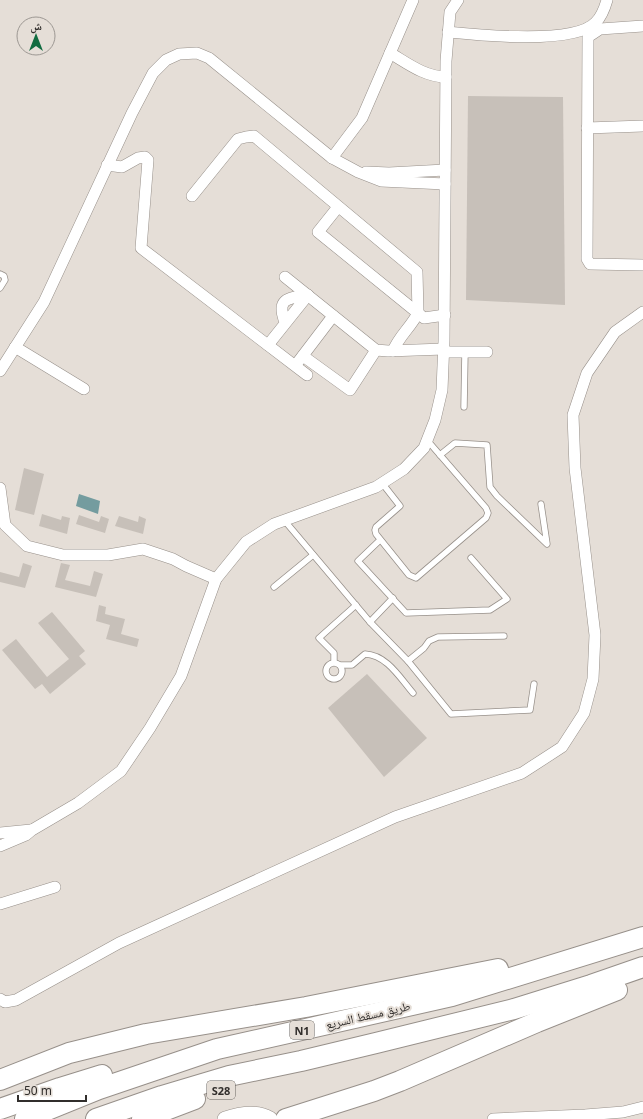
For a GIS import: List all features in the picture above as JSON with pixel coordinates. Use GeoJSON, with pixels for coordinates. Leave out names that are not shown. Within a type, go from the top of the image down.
{"type":"FeatureCollection","features":[{"type":"Feature","properties":{"kind":"highway","name":"طريق مسقط السريع"},"geometry":{"type":"LineString","coordinates":[[25,1119],[99,1088],[217,1049],[452,996],[643,937]]}},
{"type":"Feature","properties":{"kind":"highway"},"geometry":{"type":"LineString","coordinates":[[0,1080],[69,1053],[146,1034],[306,1007],[620,945]]}},
{"type":"Feature","properties":{"kind":"highway"},"geometry":{"type":"LineString","coordinates":[[96,1119],[162,1096],[229,1076],[301,1061],[514,1009],[643,967]]}},
{"type":"Feature","properties":{"kind":"highway"},"geometry":{"type":"LineString","coordinates":[[286,1119],[394,1084],[537,1022],[643,980]]}},
{"type":"Feature","properties":{"kind":"highway"},"geometry":{"type":"LineString","coordinates":[[0,1109],[102,1075],[217,1049]]}},
{"type":"Feature","properties":{"kind":"highway","name":"S28"},"geometry":{"type":"LineString","coordinates":[[142,1119],[301,1061]]}},
{"type":"Feature","properties":{"kind":"main road"},"geometry":{"type":"LineString","coordinates":[[0,1070],[8,1070],[69,1053]]}},
{"type":"Feature","properties":{"kind":"main road"},"geometry":{"type":"LineString","coordinates":[[226,1119],[250,1113],[262,1114],[270,1119]]}},
{"type":"Feature","properties":{"kind":"street"},"geometry":{"type":"LineString","coordinates":[[332,158],[362,118],[413,0]]}},
{"type":"Feature","properties":{"kind":"street"},"geometry":{"type":"LineString","coordinates":[[0,846],[26,835],[32,830],[78,804],[121,771],[150,728],[181,676],[216,579],[246,542],[274,524],[376,487],[404,469],[424,448],[435,420],[442,390],[444,350],[446,76],[450,12],[458,0]]}},
{"type":"Feature","properties":{"kind":"street"},"geometry":{"type":"LineString","coordinates":[[448,32],[509,37],[570,34],[583,30],[596,22],[607,0]]}},
{"type":"Feature","properties":{"kind":"street"},"geometry":{"type":"LineString","coordinates":[[643,26],[600,30],[588,37],[587,128],[587,259],[590,264],[598,265],[643,265]]}},
{"type":"Feature","properties":{"kind":"street"},"geometry":{"type":"LineString","coordinates":[[0,370],[44,302],[132,113],[153,73],[166,60],[179,54],[197,53],[209,58],[332,158],[358,172],[381,181],[445,184]]}},
{"type":"Feature","properties":{"kind":"street"},"geometry":{"type":"LineString","coordinates":[[390,53],[428,74],[446,76]]}},
{"type":"Feature","properties":{"kind":"street"},"geometry":{"type":"LineString","coordinates":[[587,128],[643,126]]}},
{"type":"Feature","properties":{"kind":"street"},"geometry":{"type":"LineString","coordinates":[[192,196],[238,139],[254,136],[417,272],[418,313],[396,343],[394,351]]}},
{"type":"Feature","properties":{"kind":"street"},"geometry":{"type":"LineString","coordinates":[[107,166],[122,167],[138,158],[145,157],[148,160],[141,248],[307,375]]}},
{"type":"Feature","properties":{"kind":"street"},"geometry":{"type":"LineString","coordinates":[[358,172],[389,173],[445,170]]}},
{"type":"Feature","properties":{"kind":"street"},"geometry":{"type":"LineString","coordinates":[[338,207],[318,232],[424,318],[444,315]]}},
{"type":"Feature","properties":{"kind":"street"},"geometry":{"type":"LineString","coordinates":[[285,277],[376,350],[444,350],[487,352]]}},
{"type":"Feature","properties":{"kind":"street"},"geometry":{"type":"LineString","coordinates":[[268,345],[285,322],[281,312],[283,303],[294,297],[308,295]]}},
{"type":"Feature","properties":{"kind":"street"},"geometry":{"type":"LineString","coordinates":[[0,999],[5,1002],[16,1000],[119,943],[395,817],[522,773],[562,747],[584,713],[593,679],[595,635],[576,468],[573,415],[587,373],[615,332],[643,312]]}},
{"type":"Feature","properties":{"kind":"street"},"geometry":{"type":"LineString","coordinates":[[296,366],[333,316]]}},
{"type":"Feature","properties":{"kind":"street"},"geometry":{"type":"LineString","coordinates":[[15,347],[84,389]]}},
{"type":"Feature","properties":{"kind":"street"},"geometry":{"type":"LineString","coordinates":[[303,356],[350,390],[376,350]]}},
{"type":"Feature","properties":{"kind":"street"},"geometry":{"type":"LineString","coordinates":[[0,488],[5,525],[27,546],[63,555],[108,555],[142,549],[174,559],[216,579]]}},
{"type":"Feature","properties":{"kind":"street"},"geometry":{"type":"LineString","coordinates":[[0,833],[32,830]]}},
{"type":"Feature","properties":{"kind":"street"},"geometry":{"type":"LineString","coordinates":[[0,904],[55,886]]}},
{"type":"Feature","properties":{"kind":"street"},"geometry":{"type":"LineString","coordinates":[[493,1119],[623,1112],[643,1107]]}},
{"type":"Feature","properties":{"kind":"lane"},"geometry":{"type":"LineString","coordinates":[[0,274],[4,276],[5,280],[0,288]]}},
{"type":"Feature","properties":{"kind":"lane"},"geometry":{"type":"LineString","coordinates":[[464,407],[465,352]]}},
{"type":"Feature","properties":{"kind":"lane"},"geometry":{"type":"LineString","coordinates":[[382,483],[400,506],[374,530],[380,540],[409,575],[416,578],[486,518],[488,513],[486,508],[427,440]]}},
{"type":"Feature","properties":{"kind":"lane"},"geometry":{"type":"LineString","coordinates":[[440,455],[455,443],[487,445],[490,487],[497,496],[547,544],[541,504]]}},
{"type":"Feature","properties":{"kind":"lane"},"geometry":{"type":"LineString","coordinates":[[284,520],[370,622],[408,661],[451,714],[530,710],[534,684]]}},
{"type":"Feature","properties":{"kind":"lane"},"geometry":{"type":"LineString","coordinates":[[380,540],[358,561],[406,612],[490,610],[507,599],[471,558]]}},
{"type":"Feature","properties":{"kind":"lane"},"geometry":{"type":"LineString","coordinates":[[274,587],[314,555]]}},
{"type":"Feature","properties":{"kind":"lane"},"geometry":{"type":"LineString","coordinates":[[370,622],[393,598]]}},
{"type":"Feature","properties":{"kind":"lane"},"geometry":{"type":"LineString","coordinates":[[356,605],[319,638],[334,653],[337,664],[352,665],[365,654],[374,654],[384,659],[413,693]]}},
{"type":"Feature","properties":{"kind":"lane"},"geometry":{"type":"LineString","coordinates":[[408,661],[424,648],[429,641],[438,637],[504,636]]}},
{"type":"Feature","properties":{"kind":"water"},"geometry":{"type":"Polygon","coordinates":[[[79,494],[100,501],[98,514],[76,506],[79,494]]]}},
{"type":"Feature","properties":{"kind":"building"},"geometry":{"type":"Polygon","coordinates":[[[468,96],[563,97],[565,305],[466,300],[468,96]]]}},
{"type":"Feature","properties":{"kind":"building"},"geometry":{"type":"Polygon","coordinates":[[[24,468],[44,474],[34,515],[15,510],[24,468]]]}},
{"type":"Feature","properties":{"kind":"building"},"geometry":{"type":"Polygon","coordinates":[[[42,514],[61,520],[62,516],[70,518],[67,534],[39,526],[42,514]]]}},
{"type":"Feature","properties":{"kind":"building"},"geometry":{"type":"Polygon","coordinates":[[[79,515],[99,522],[101,516],[109,519],[105,533],[76,524],[79,515]]]}},
{"type":"Feature","properties":{"kind":"building"},"geometry":{"type":"Polygon","coordinates":[[[119,516],[138,522],[139,516],[146,519],[143,534],[115,526],[119,516]]]}},
{"type":"Feature","properties":{"kind":"building"},"geometry":{"type":"Polygon","coordinates":[[[23,563],[32,566],[25,588],[0,582],[0,572],[19,577],[23,563]]]}},
{"type":"Feature","properties":{"kind":"building"},"geometry":{"type":"Polygon","coordinates":[[[61,563],[70,565],[65,580],[90,586],[94,571],[103,574],[96,597],[55,587],[61,563]]]}},
{"type":"Feature","properties":{"kind":"building"},"geometry":{"type":"Polygon","coordinates":[[[99,605],[106,607],[105,614],[125,619],[121,634],[139,639],[137,647],[106,639],[110,625],[96,621],[99,605]]]}},
{"type":"Feature","properties":{"kind":"building"},"geometry":{"type":"Polygon","coordinates":[[[52,612],[85,651],[79,656],[86,664],[50,694],[42,684],[35,689],[2,650],[16,639],[47,677],[69,659],[38,623],[52,612]]]}},
{"type":"Feature","properties":{"kind":"building"},"geometry":{"type":"Polygon","coordinates":[[[367,674],[427,738],[384,777],[328,708],[367,674]]]}}]}
